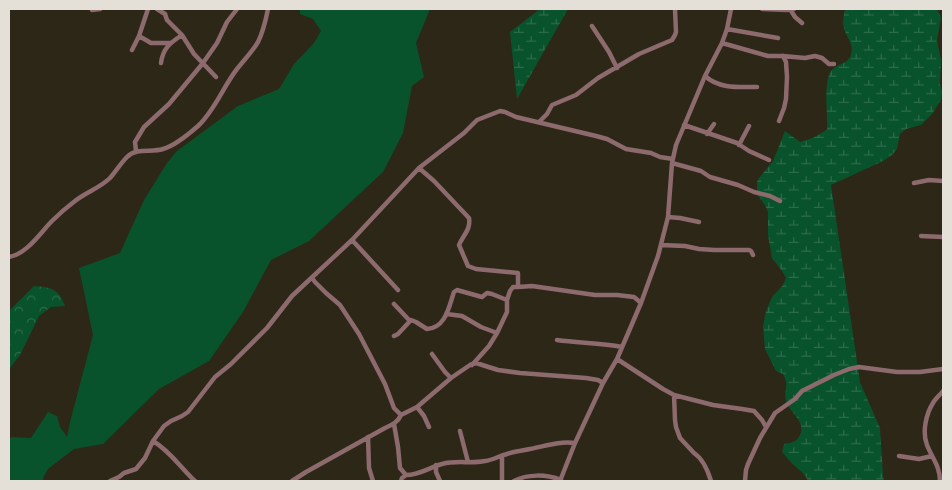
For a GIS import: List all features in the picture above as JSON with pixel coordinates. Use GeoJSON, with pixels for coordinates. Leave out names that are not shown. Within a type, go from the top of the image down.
{"type":"FeatureCollection","features":[{"type":"Feature","properties":{"kind":"street"},"geometry":{"type":"LineString","coordinates":[[92,10],[100,9]]}},
{"type":"Feature","properties":{"kind":"street"},"geometry":{"type":"LineString","coordinates":[[132,50],[148,9]]}},
{"type":"Feature","properties":{"kind":"street"},"geometry":{"type":"LineString","coordinates":[[157,9],[165,14],[167,20],[182,35],[194,54],[216,77]]}},
{"type":"Feature","properties":{"kind":"street"},"geometry":{"type":"LineString","coordinates":[[136,151],[135,142],[144,127],[169,104],[203,63],[217,43],[227,22],[236,9]]}},
{"type":"Feature","properties":{"kind":"street"},"geometry":{"type":"LineString","coordinates":[[9,257],[29,246],[52,220],[75,200],[110,178],[128,156],[136,151],[165,149],[198,126],[208,115],[236,70],[258,41],[268,9]]}},
{"type":"Feature","properties":{"kind":"street"},"geometry":{"type":"LineString","coordinates":[[539,122],[552,105],[576,95],[598,78],[638,54],[672,40],[676,36],[675,9]]}},
{"type":"Feature","properties":{"kind":"street"},"geometry":{"type":"LineString","coordinates":[[514,481],[524,476],[549,477],[560,480],[603,383],[617,359],[641,303],[668,217],[676,145],[722,43],[731,9]]}},
{"type":"Feature","properties":{"kind":"street"},"geometry":{"type":"LineString","coordinates":[[762,9],[792,9],[795,17],[802,23]]}},
{"type":"Feature","properties":{"kind":"street"},"geometry":{"type":"LineString","coordinates":[[592,26],[617,68]]}},
{"type":"Feature","properties":{"kind":"street"},"geometry":{"type":"LineString","coordinates":[[726,29],[778,38]]}},
{"type":"Feature","properties":{"kind":"street"},"geometry":{"type":"LineString","coordinates":[[161,63],[162,54],[170,43],[182,35]]}},
{"type":"Feature","properties":{"kind":"street"},"geometry":{"type":"LineString","coordinates":[[139,36],[151,43],[170,43]]}},
{"type":"Feature","properties":{"kind":"street"},"geometry":{"type":"LineString","coordinates":[[722,43],[768,56],[806,58],[815,56],[822,58],[829,64],[834,64]]}},
{"type":"Feature","properties":{"kind":"street"},"geometry":{"type":"LineString","coordinates":[[778,121],[786,99],[786,62],[783,56]]}},
{"type":"Feature","properties":{"kind":"street"},"geometry":{"type":"LineString","coordinates":[[706,76],[723,85],[757,87]]}},
{"type":"Feature","properties":{"kind":"street"},"geometry":{"type":"LineString","coordinates":[[110,481],[136,469],[145,458],[153,441],[164,426],[188,412],[215,377],[267,328],[292,296],[352,240],[419,168],[464,133],[477,120],[500,111],[516,117],[607,139],[626,150],[650,153],[701,171],[710,177],[738,185],[780,201]]}},
{"type":"Feature","properties":{"kind":"street"},"geometry":{"type":"LineString","coordinates":[[708,134],[714,124]]}},
{"type":"Feature","properties":{"kind":"street"},"geometry":{"type":"LineString","coordinates":[[684,125],[725,138],[769,160]]}},
{"type":"Feature","properties":{"kind":"street"},"geometry":{"type":"LineString","coordinates":[[739,145],[749,126]]}},
{"type":"Feature","properties":{"kind":"street"},"geometry":{"type":"LineString","coordinates":[[419,168],[469,218],[469,229],[459,245],[468,266],[476,270],[518,273],[518,287]]}},
{"type":"Feature","properties":{"kind":"street"},"geometry":{"type":"LineString","coordinates":[[914,183],[929,180],[943,182]]}},
{"type":"Feature","properties":{"kind":"street"},"geometry":{"type":"LineString","coordinates":[[668,217],[699,222]]}},
{"type":"Feature","properties":{"kind":"street"},"geometry":{"type":"LineString","coordinates":[[921,236],[943,237]]}},
{"type":"Feature","properties":{"kind":"street"},"geometry":{"type":"LineString","coordinates":[[352,240],[398,290]]}},
{"type":"Feature","properties":{"kind":"street"},"geometry":{"type":"LineString","coordinates":[[660,245],[714,250],[749,250],[753,255]]}},
{"type":"Feature","properties":{"kind":"street"},"geometry":{"type":"LineString","coordinates":[[312,278],[340,305],[359,334],[385,384],[394,408],[401,415]]}},
{"type":"Feature","properties":{"kind":"street"},"geometry":{"type":"LineString","coordinates":[[292,481],[394,424],[401,415],[417,407],[451,378],[470,365],[489,346],[497,334],[507,312],[507,300],[512,287],[532,286],[595,295],[634,297],[641,303]]}},
{"type":"Feature","properties":{"kind":"street"},"geometry":{"type":"LineString","coordinates":[[394,304],[410,321],[416,322],[427,330],[433,329],[448,314],[454,292],[458,290],[482,297],[492,294],[507,300]]}},
{"type":"Feature","properties":{"kind":"street"},"geometry":{"type":"LineString","coordinates":[[448,314],[462,316],[497,334]]}},
{"type":"Feature","properties":{"kind":"street"},"geometry":{"type":"LineString","coordinates":[[394,336],[410,321]]}},
{"type":"Feature","properties":{"kind":"street"},"geometry":{"type":"LineString","coordinates":[[557,340],[580,344],[606,344],[622,347]]}},
{"type":"Feature","properties":{"kind":"street"},"geometry":{"type":"LineString","coordinates":[[432,354],[451,378]]}},
{"type":"Feature","properties":{"kind":"street"},"geometry":{"type":"LineString","coordinates":[[617,359],[674,395],[713,405],[754,412],[766,427]]}},
{"type":"Feature","properties":{"kind":"street"},"geometry":{"type":"LineString","coordinates":[[470,365],[476,363],[498,370],[586,378],[603,383]]}},
{"type":"Feature","properties":{"kind":"street"},"geometry":{"type":"LineString","coordinates":[[745,481],[748,464],[766,427],[775,413],[802,391],[848,369],[860,367],[897,372],[943,369]]}},
{"type":"Feature","properties":{"kind":"street"},"geometry":{"type":"LineString","coordinates":[[940,481],[940,473],[926,442],[925,429],[930,407],[943,391]]}},
{"type":"Feature","properties":{"kind":"street"},"geometry":{"type":"LineString","coordinates":[[674,395],[674,420],[680,438],[696,454],[705,467],[711,481]]}},
{"type":"Feature","properties":{"kind":"street"},"geometry":{"type":"LineString","coordinates":[[417,407],[429,427]]}},
{"type":"Feature","properties":{"kind":"street"},"geometry":{"type":"LineString","coordinates":[[394,424],[400,468],[406,475]]}},
{"type":"Feature","properties":{"kind":"street"},"geometry":{"type":"LineString","coordinates":[[460,431],[468,462]]}},
{"type":"Feature","properties":{"kind":"street"},"geometry":{"type":"LineString","coordinates":[[368,437],[369,468],[373,481]]}},
{"type":"Feature","properties":{"kind":"street"},"geometry":{"type":"LineString","coordinates":[[153,441],[164,448],[195,481]]}},
{"type":"Feature","properties":{"kind":"street"},"geometry":{"type":"LineString","coordinates":[[401,481],[406,475],[420,473],[436,465],[452,461],[484,461],[558,442],[575,443]]}},
{"type":"Feature","properties":{"kind":"street"},"geometry":{"type":"LineString","coordinates":[[502,456],[502,481]]}},
{"type":"Feature","properties":{"kind":"street"},"geometry":{"type":"LineString","coordinates":[[899,456],[918,459],[932,456]]}},
{"type":"Feature","properties":{"kind":"street"},"geometry":{"type":"LineString","coordinates":[[436,465],[436,472],[440,481]]}},
{"type":"Feature","properties":{"kind":"green space"},"geometry":{"type":"Polygon","coordinates":[[[300,9],[430,9],[416,43],[424,77],[412,86],[403,133],[383,172],[309,241],[271,260],[243,312],[209,361],[159,389],[103,444],[74,449],[48,469],[43,481],[9,481],[9,441],[11,437],[31,438],[48,412],[57,416],[60,427],[67,437],[93,335],[79,268],[120,253],[144,200],[167,163],[177,151],[238,106],[279,89],[294,64],[314,43],[321,31],[313,19],[300,14],[300,9]]]}},
{"type":"Feature","properties":{"kind":"green space"},"geometry":{"type":"Polygon","coordinates":[[[540,9],[568,9],[517,99],[510,32],[540,9]]]}},
{"type":"Feature","properties":{"kind":"green space"},"geometry":{"type":"Polygon","coordinates":[[[845,9],[937,9],[941,18],[937,40],[941,60],[940,84],[942,92],[941,100],[932,114],[921,125],[906,129],[900,134],[897,149],[892,155],[831,185],[860,382],[880,428],[884,481],[808,481],[804,474],[782,452],[784,444],[794,442],[799,437],[801,425],[786,401],[786,382],[784,376],[776,371],[765,349],[763,326],[766,311],[772,297],[783,285],[786,278],[772,258],[768,235],[768,212],[757,194],[757,182],[773,161],[785,131],[800,142],[814,137],[827,129],[826,91],[829,76],[833,68],[850,58],[852,50],[851,43],[843,26],[845,9]]]}},
{"type":"Feature","properties":{"kind":"green space"},"geometry":{"type":"Polygon","coordinates":[[[34,286],[54,290],[63,300],[65,306],[51,307],[39,316],[20,355],[9,369],[9,311],[34,286]]]}}]}
